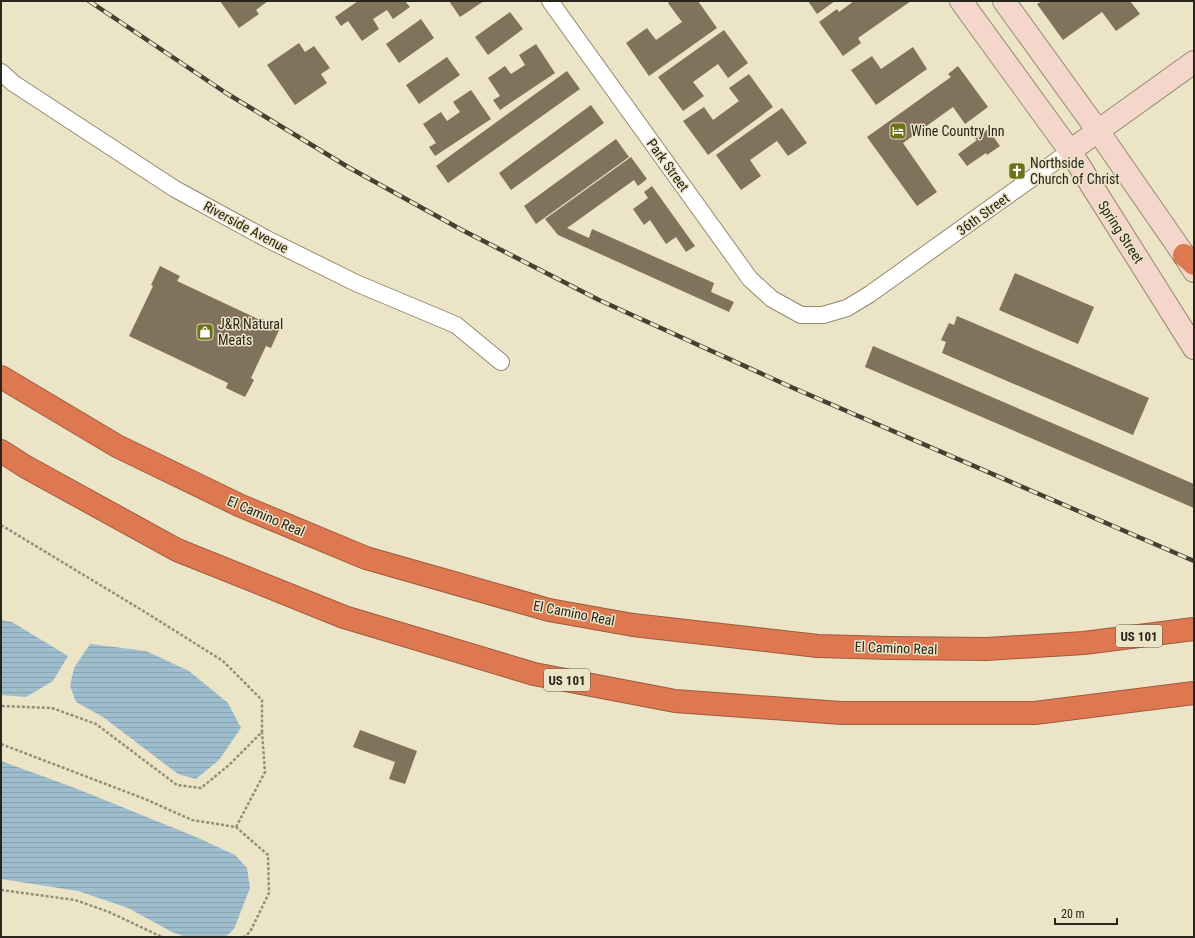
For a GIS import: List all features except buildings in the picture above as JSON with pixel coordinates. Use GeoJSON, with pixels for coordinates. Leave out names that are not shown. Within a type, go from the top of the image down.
{"type":"FeatureCollection","features":[{"type":"Feature","properties":{"kind":"highway","name":"El Camino Real"},"geometry":{"type":"LineString","coordinates":[[1,377],[117,446],[241,506],[366,558],[548,610],[633,625],[818,646],[979,649],[1084,643],[1194,629]]}},
{"type":"Feature","properties":{"kind":"highway","name":"US 101"},"geometry":{"type":"LineString","coordinates":[[1,451],[26,467],[177,550],[344,617],[534,674],[676,702],[841,714],[1035,713],[1185,694]]}},
{"type":"Feature","properties":{"kind":"main road","name":"Spring Street"},"geometry":{"type":"LineString","coordinates":[[961,1],[1070,152],[1194,348]]}},
{"type":"Feature","properties":{"kind":"main road"},"geometry":{"type":"LineString","coordinates":[[1004,1],[1191,263]]}},
{"type":"Feature","properties":{"kind":"main road","name":"36th Street"},"geometry":{"type":"LineString","coordinates":[[1070,152],[1194,62]]}},
{"type":"Feature","properties":{"kind":"street","name":"Park Street"},"geometry":{"type":"LineString","coordinates":[[550,1],[750,279],[772,300],[801,315]]}},
{"type":"Feature","properties":{"kind":"street","name":"Riverside Avenue"},"geometry":{"type":"LineString","coordinates":[[1,72],[13,82],[175,189],[356,283],[456,325],[501,362]]}},
{"type":"Feature","properties":{"kind":"street","name":"36th Street"},"geometry":{"type":"LineString","coordinates":[[801,315],[823,315],[847,308],[870,294],[1070,152]]}},
{"type":"Feature","properties":{"kind":"path"},"geometry":{"type":"LineString","coordinates":[[1,525],[223,661],[262,700],[262,732],[265,772],[236,827]]}},
{"type":"Feature","properties":{"kind":"path"},"geometry":{"type":"LineString","coordinates":[[1,706],[52,708],[96,724],[177,785],[201,788],[229,765],[262,732]]}},
{"type":"Feature","properties":{"kind":"path"},"geometry":{"type":"LineString","coordinates":[[1,744],[145,799],[192,820],[236,827],[268,855],[269,893],[250,932],[244,937]]}},
{"type":"Feature","properties":{"kind":"path"},"geometry":{"type":"LineString","coordinates":[[1,890],[75,900],[109,912],[162,937]]}},
{"type":"Feature","properties":{"kind":"water"},"geometry":{"type":"Polygon","coordinates":[[[1,620],[12,622],[68,656],[53,681],[26,697],[1,695],[1,620]]]}},
{"type":"Feature","properties":{"kind":"water"},"geometry":{"type":"Polygon","coordinates":[[[90,644],[146,651],[189,671],[228,703],[241,728],[219,760],[196,779],[178,774],[103,717],[76,702],[70,686],[74,668],[90,644]]]}},
{"type":"Feature","properties":{"kind":"water"},"geometry":{"type":"Polygon","coordinates":[[[1,761],[75,788],[196,837],[235,855],[247,868],[250,888],[234,929],[225,937],[186,937],[172,932],[128,908],[78,891],[1,879],[1,761]]]}},
{"type":"Feature","properties":{"kind":"railway"},"geometry":{"type":"LineString","coordinates":[[89,1],[226,93],[348,167],[462,230],[599,300],[791,387],[1194,561]]}},
{"type":"Feature","properties":{"kind":"place","name":"Wine Country Inn"},"geometry":{"type":"Point","coordinates":[898,131]}},
{"type":"Feature","properties":{"kind":"place","name":"Northside Church of Christ"},"geometry":{"type":"Point","coordinates":[1017,171]}},
{"type":"Feature","properties":{"kind":"place","name":"J&R Natural Meats"},"geometry":{"type":"Point","coordinates":[205,332]}}]}
